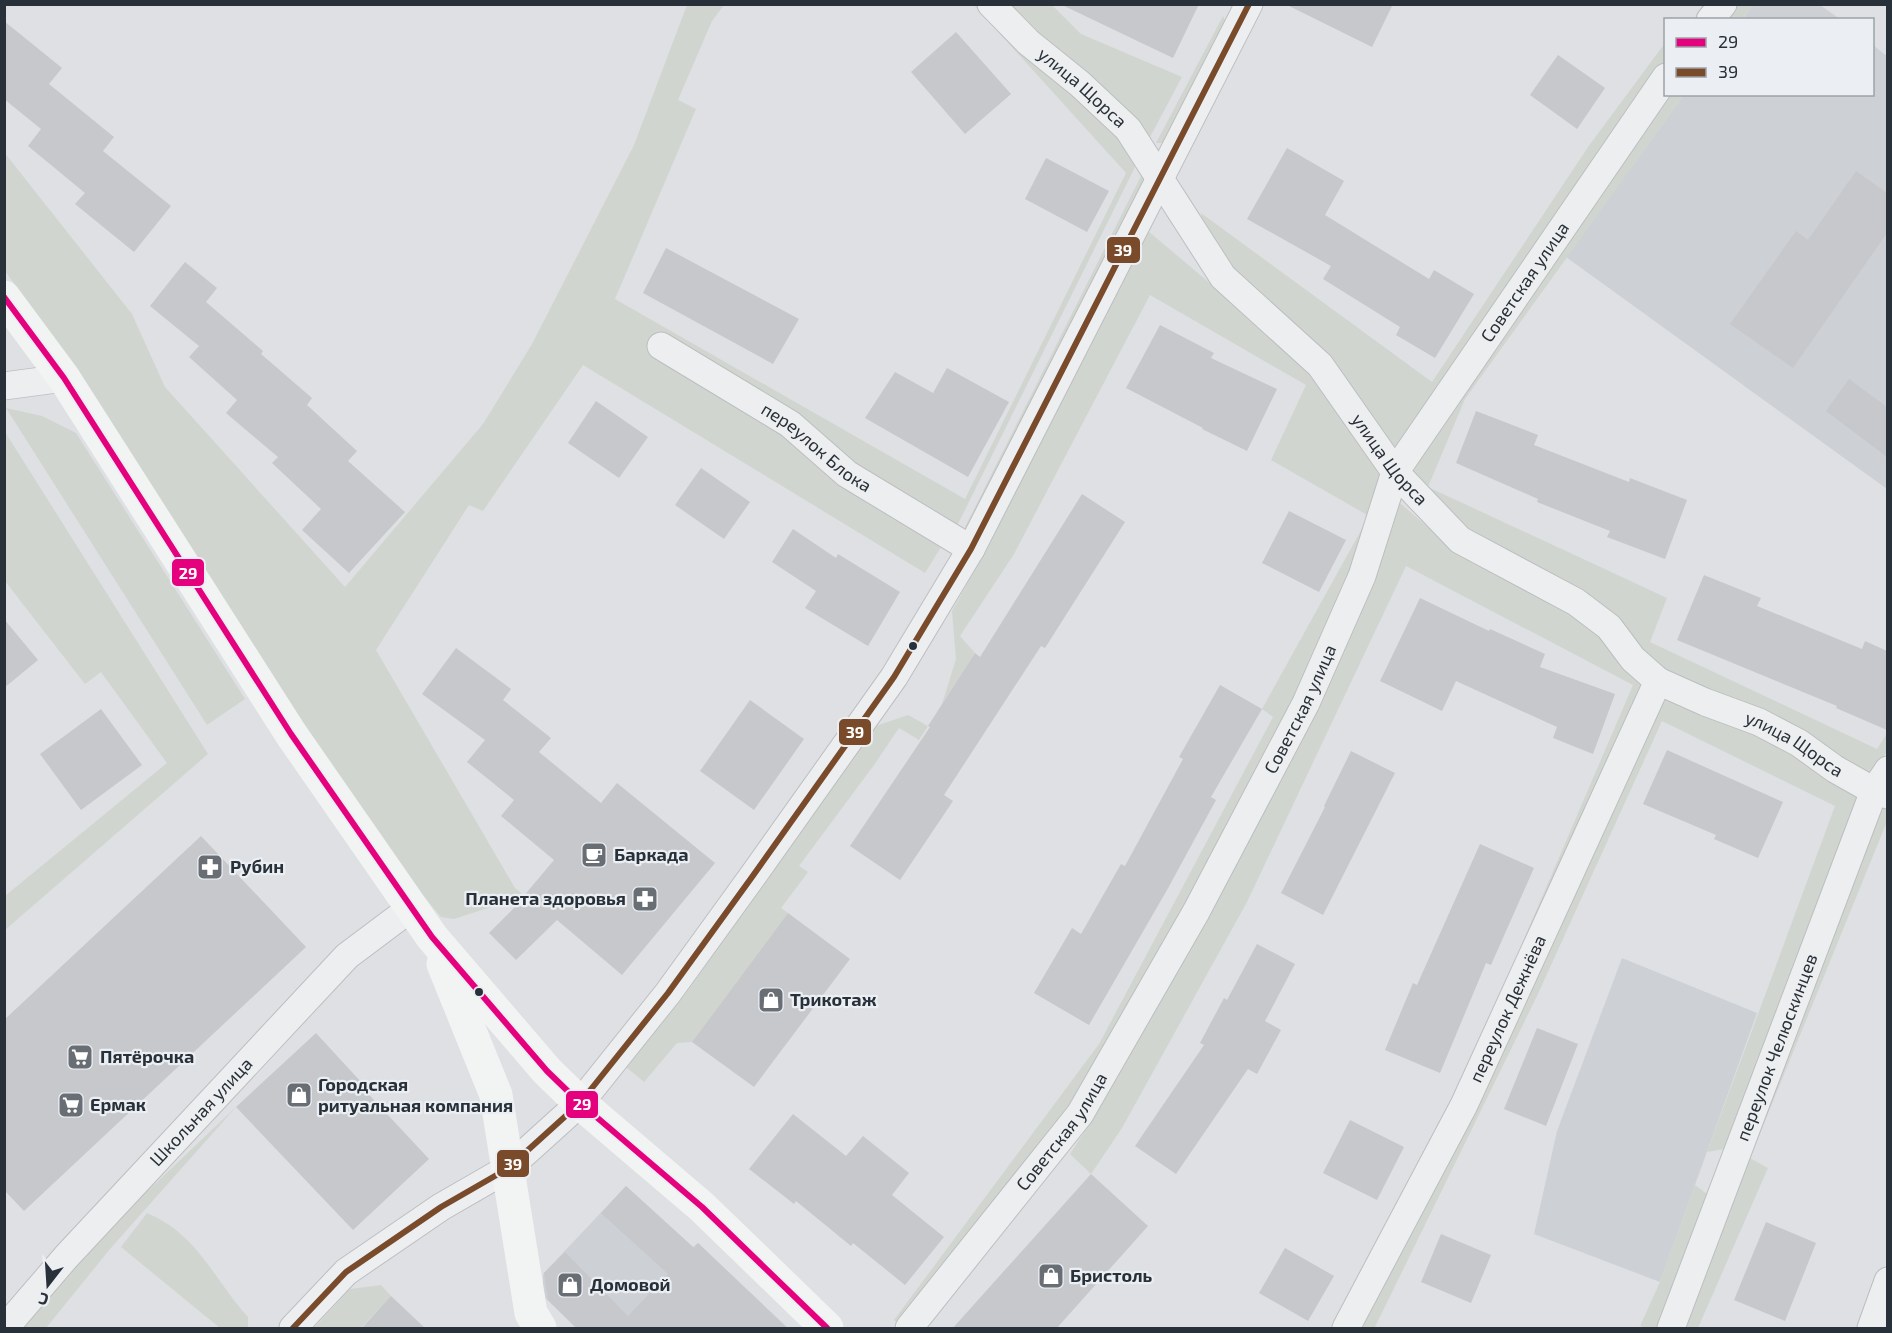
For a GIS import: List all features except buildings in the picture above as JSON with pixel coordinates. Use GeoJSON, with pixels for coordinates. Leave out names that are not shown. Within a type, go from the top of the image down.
{"type":"FeatureCollection","features":[{"type":"Feature","properties":{"kind":"main road"},"geometry":{"type":"LineString","coordinates":[[4,297],[64,378],[291,734],[432,937],[535,1059],[580,1103],[702,1207],[827,1329]]}},
{"type":"Feature","properties":{"kind":"main road"},"geometry":{"type":"LineString","coordinates":[[432,937],[496,1095],[531,1313],[540,1329]]}},
{"type":"Feature","properties":{"kind":"street","name":"улица Щорса"},"geometry":{"type":"LineString","coordinates":[[992,4],[1028,42],[1080,84],[1128,129],[1223,277],[1320,365],[1395,472],[1460,540],[1576,602],[1610,627],[1633,659],[1658,681],[1759,722],[1799,743],[1835,769],[1883,785]]}},
{"type":"Feature","properties":{"kind":"street"},"geometry":{"type":"LineString","coordinates":[[293,1329],[346,1272],[441,1207],[507,1169],[580,1103],[668,993],[824,777],[894,677],[971,549],[1249,4]]}},
{"type":"Feature","properties":{"kind":"street"},"geometry":{"type":"LineString","coordinates":[[1712,18],[1723,4]]}},
{"type":"Feature","properties":{"kind":"street","name":"Советская улица"},"geometry":{"type":"LineString","coordinates":[[909,1329],[1080,1114],[1196,912],[1306,703],[1362,576],[1395,472],[1664,78]]}},
{"type":"Feature","properties":{"kind":"street","name":"переулок Блока"},"geometry":{"type":"LineString","coordinates":[[661,346],[790,424],[848,474],[971,549]]}},
{"type":"Feature","properties":{"kind":"street"},"geometry":{"type":"LineString","coordinates":[[4,386],[64,378]]}},
{"type":"Feature","properties":{"kind":"street","name":"переулок Дежнёва"},"geometry":{"type":"LineString","coordinates":[[1346,1329],[1464,1105],[1658,681]]}},
{"type":"Feature","properties":{"kind":"street","name":"переулок Челюскинцев"},"geometry":{"type":"LineString","coordinates":[[1671,1329],[1883,785]]}},
{"type":"Feature","properties":{"kind":"street","name":"Школьная улица"},"geometry":{"type":"LineString","coordinates":[[4,1329],[66,1257],[347,956],[411,908]]}},
{"type":"Feature","properties":{"kind":"street"},"geometry":{"type":"LineString","coordinates":[[1871,1329],[1887,1281]]}},
{"type":"Feature","properties":{"kind":"shaded area"},"geometry":{"type":"Polygon","coordinates":[[[1754,4],[1820,5],[1839,18],[1744,18],[1754,4]]]}},
{"type":"Feature","properties":{"kind":"shaded area"},"geometry":{"type":"Polygon","coordinates":[[[687,5],[724,5],[712,21],[678,100],[696,109],[615,299],[965,499],[1126,173],[974,5],[980,5],[1120,134],[1138,161],[954,532],[943,544],[925,573],[583,365],[483,511],[469,505],[376,650],[515,888],[525,896],[454,919],[441,917],[420,892],[310,733],[78,373],[5,271],[4,152],[132,314],[165,387],[345,587],[483,424],[532,344],[634,145],[687,5]]]}},
{"type":"Feature","properties":{"kind":"shaded area"},"geometry":{"type":"Polygon","coordinates":[[[1000,5],[1052,5],[1081,34],[1182,77],[1149,139],[1000,5]]]}},
{"type":"Feature","properties":{"kind":"shaded area"},"geometry":{"type":"Polygon","coordinates":[[[1738,5],[1754,5],[1743,18],[1728,18],[1738,5]]]}},
{"type":"Feature","properties":{"kind":"shaded area"},"geometry":{"type":"Polygon","coordinates":[[[1223,16],[1226,23],[1163,143],[1156,143],[1223,16]]]}},
{"type":"Feature","properties":{"kind":"shaded area"},"geometry":{"type":"Polygon","coordinates":[[[1664,44],[1664,66],[1394,452],[1227,269],[1205,233],[1201,213],[1432,382],[1588,147],[1664,44]]]}},
{"type":"Feature","properties":{"kind":"shaded area"},"geometry":{"type":"Polygon","coordinates":[[[1874,46],[1888,57],[1887,489],[1566,257],[1683,96],[1874,96],[1874,46]]]}},
{"type":"Feature","properties":{"kind":"shaded area"},"geometry":{"type":"Polygon","coordinates":[[[1668,96],[1683,96],[1465,399],[1428,487],[1667,598],[1650,642],[1877,749],[1887,733],[1887,751],[1870,779],[1680,680],[1465,529],[1407,467],[1668,96]]]}},
{"type":"Feature","properties":{"kind":"shaded area"},"geometry":{"type":"Polygon","coordinates":[[[1145,168],[1147,175],[964,536],[961,535],[1145,168]]]}},
{"type":"Feature","properties":{"kind":"shaded area"},"geometry":{"type":"Polygon","coordinates":[[[1148,231],[1313,370],[1382,471],[1354,571],[1299,696],[1076,1105],[901,1327],[894,1320],[1099,1044],[1273,717],[1262,709],[1369,516],[1271,460],[1306,385],[1150,295],[1014,554],[960,636],[975,653],[942,704],[956,659],[952,611],[984,554],[1148,231]]]}},
{"type":"Feature","properties":{"kind":"shaded area"},"geometry":{"type":"Polygon","coordinates":[[[6,408],[42,416],[76,433],[245,699],[207,725],[6,408]]]}},
{"type":"Feature","properties":{"kind":"shaded area"},"geometry":{"type":"Polygon","coordinates":[[[5,432],[208,754],[5,930],[5,896],[167,763],[101,672],[85,684],[5,581],[5,432]]]}},
{"type":"Feature","properties":{"kind":"shaded area"},"geometry":{"type":"Polygon","coordinates":[[[1399,502],[1453,549],[1570,610],[1601,635],[1646,681],[1461,1086],[1633,685],[1406,566],[1247,902],[1122,1128],[1091,1174],[1070,1154],[1092,1120],[1315,716],[1375,580],[1399,502]]]}},
{"type":"Feature","properties":{"kind":"shaded area"},"geometry":{"type":"Polygon","coordinates":[[[1659,693],[1758,731],[1860,796],[1724,1149],[1707,1152],[1835,806],[1662,721],[1537,996],[1375,1327],[1354,1328],[1659,693]]]}},
{"type":"Feature","properties":{"kind":"shaded area"},"geometry":{"type":"Polygon","coordinates":[[[908,715],[928,726],[919,740],[899,728],[799,866],[808,872],[781,908],[788,913],[692,1042],[677,1043],[644,1082],[626,1067],[684,996],[876,726],[908,715]]]}},
{"type":"Feature","properties":{"kind":"shaded area"},"geometry":{"type":"Polygon","coordinates":[[[1883,803],[1887,805],[1887,824],[1750,1158],[1768,1168],[1698,1328],[1681,1328],[1883,803]]]}},
{"type":"Feature","properties":{"kind":"shaded area"},"geometry":{"type":"Polygon","coordinates":[[[1622,958],[1757,1013],[1660,1282],[1534,1234],[1557,1131],[1622,958]]]}},
{"type":"Feature","properties":{"kind":"shaded area"},"geometry":{"type":"Polygon","coordinates":[[[236,1107],[110,1249],[46,1328],[16,1328],[97,1239],[236,1107]]]}},
{"type":"Feature","properties":{"kind":"shaded area"},"geometry":{"type":"Polygon","coordinates":[[[1695,1185],[1707,1194],[1658,1328],[1640,1326],[1660,1282],[1695,1185]]]}},
{"type":"Feature","properties":{"kind":"shaded area"},"geometry":{"type":"Polygon","coordinates":[[[626,1186],[693,1247],[698,1243],[788,1328],[577,1328],[543,1296],[543,1274],[626,1186]]]}},
{"type":"Feature","properties":{"kind":"shaded area"},"geometry":{"type":"Polygon","coordinates":[[[147,1213],[165,1222],[193,1246],[248,1317],[248,1328],[220,1328],[121,1247],[147,1213]]]}},
{"type":"Feature","properties":{"kind":"shaded area"},"geometry":{"type":"Polygon","coordinates":[[[381,1285],[391,1296],[361,1328],[314,1328],[350,1289],[381,1285]]]}},
{"type":"Feature","properties":{"kind":"transit line","name":"39"},"geometry":{"type":"LineString","coordinates":[[293,1328],[346,1272],[441,1207],[507,1169],[580,1103],[668,993],[752,877],[894,677],[971,549],[1249,4]]}},
{"type":"Feature","properties":{"kind":"transit line","name":"29"},"geometry":{"type":"LineString","coordinates":[[4,297],[64,378],[291,734],[432,937],[547,1071],[580,1103],[702,1207],[827,1328]]}},
{"type":"Feature","properties":{"kind":"place","name":"Баркада"},"geometry":{"type":"Point","coordinates":[594,855]}},
{"type":"Feature","properties":{"kind":"place","name":"Рубин"},"geometry":{"type":"Point","coordinates":[210,867]}},
{"type":"Feature","properties":{"kind":"place","name":"Планета здоровья"},"geometry":{"type":"Point","coordinates":[645,899]}},
{"type":"Feature","properties":{"kind":"place","name":"Трикотаж"},"geometry":{"type":"Point","coordinates":[771,1000]}},
{"type":"Feature","properties":{"kind":"place","name":"Пятёрочка"},"geometry":{"type":"Point","coordinates":[80,1057]}},
{"type":"Feature","properties":{"kind":"place","name":"Городская ритуальная компания"},"geometry":{"type":"Point","coordinates":[299,1095]}},
{"type":"Feature","properties":{"kind":"place","name":"Ермак"},"geometry":{"type":"Point","coordinates":[71,1105]}},
{"type":"Feature","properties":{"kind":"place","name":"Бристоль"},"geometry":{"type":"Point","coordinates":[1051,1276]}},
{"type":"Feature","properties":{"kind":"place","name":"Домовой"},"geometry":{"type":"Point","coordinates":[570,1285]}}]}
